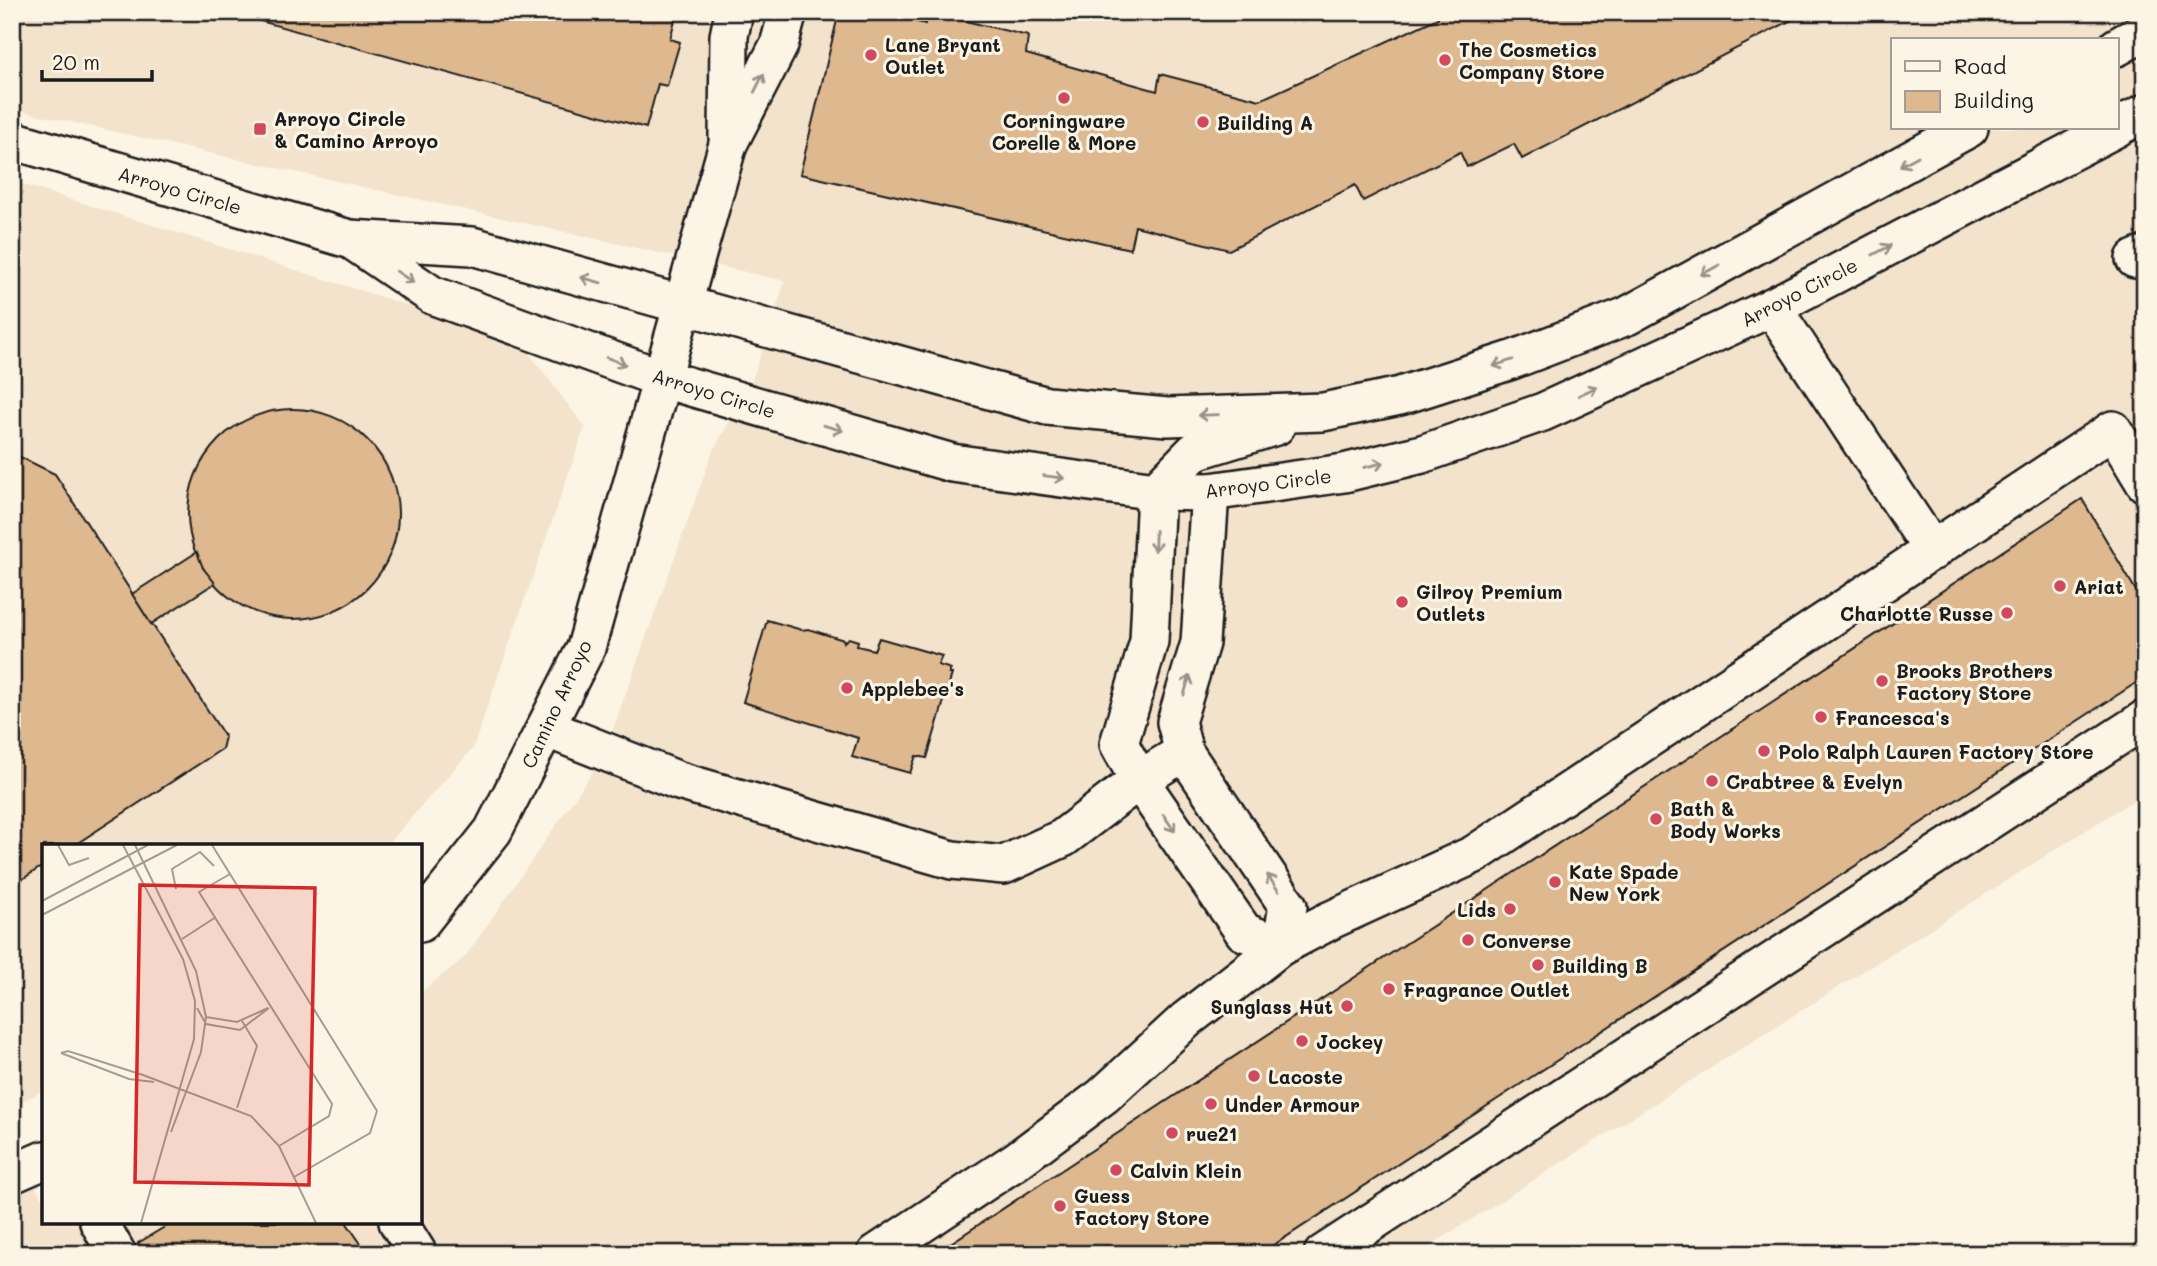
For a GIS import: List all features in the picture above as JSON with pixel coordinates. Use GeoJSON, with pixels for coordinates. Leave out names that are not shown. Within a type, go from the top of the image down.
{"type":"FeatureCollection","features":[{"type":"Feature","properties":{"kind":"street"},"geometry":{"type":"LineString","coordinates":[[728,144],[729,36],[734,12]]}},
{"type":"Feature","properties":{"kind":"street"},"geometry":{"type":"LineString","coordinates":[[728,144],[779,45],[788,12]]}},
{"type":"Feature","properties":{"kind":"street"},"geometry":{"type":"LineString","coordinates":[[2118,46],[2145,31]]}},
{"type":"Feature","properties":{"kind":"street","name":"Arroyo Circle"},"geometry":{"type":"LineString","coordinates":[[2118,126],[2145,113]]}},
{"type":"Feature","properties":{"kind":"street","name":"Arroyo Circle"},"geometry":{"type":"LineString","coordinates":[[12,140],[349,239],[472,246],[1047,406],[1167,417],[1323,412],[1400,396],[1513,360],[1627,316],[1965,130]]}},
{"type":"Feature","properties":{"kind":"street","name":"Arroyo Circle"},"geometry":{"type":"LineString","coordinates":[[349,239],[432,295],[660,378],[952,463],[1156,491],[1210,492],[1344,473],[1422,454],[1543,412],[1772,307],[2110,130]]}},
{"type":"Feature","properties":{"kind":"street","name":"Camino Arroyo"},"geometry":{"type":"LineString","coordinates":[[422,920],[493,831],[548,729],[586,648],[728,144]]}},
{"type":"Feature","properties":{"kind":"street"},"geometry":{"type":"LineString","coordinates":[[1772,307],[1933,551]]}},
{"type":"Feature","properties":{"kind":"street"},"geometry":{"type":"LineString","coordinates":[[1281,946],[1244,932],[1139,780],[1119,744],[1149,641],[1156,491],[1195,451],[1323,412]]}},
{"type":"Feature","properties":{"kind":"street"},"geometry":{"type":"LineString","coordinates":[[876,1254],[1016,1161],[1103,1096],[1187,1019],[1281,946],[1475,854],[2113,430],[2145,483]]}},
{"type":"Feature","properties":{"kind":"street"},"geometry":{"type":"LineString","coordinates":[[1210,492],[1200,643],[1176,722],[1184,752],[1288,906],[1281,946]]}},
{"type":"Feature","properties":{"kind":"street"},"geometry":{"type":"LineString","coordinates":[[1324,1254],[2145,719]]}},
{"type":"Feature","properties":{"kind":"street"},"geometry":{"type":"LineString","coordinates":[[548,729],[679,781],[952,860],[1004,865],[1063,838],[1139,780],[1184,752]]}},
{"type":"Feature","properties":{"kind":"street"},"geometry":{"type":"LineString","coordinates":[[12,1174],[42,1161]]}},
{"type":"Feature","properties":{"kind":"street"},"geometry":{"type":"LineString","coordinates":[[100,1224],[117,1254]]}},
{"type":"Feature","properties":{"kind":"street"},"geometry":{"type":"LineString","coordinates":[[399,1224],[418,1254]]}},
{"type":"Feature","properties":{"kind":"shaded area","name":"Gilroy Premium Outlets"},"geometry":{"type":"Polygon","coordinates":[[[12,12],[2145,12],[2145,793],[1417,1254],[12,1254],[12,1151],[42,1198],[42,1224],[422,1224],[422,991],[465,957],[603,757],[712,453],[752,380],[785,281],[12,109],[12,12]]]}},
{"type":"Feature","properties":{"kind":"shaded area"},"geometry":{"type":"Polygon","coordinates":[[[12,181],[519,340],[585,427],[473,748],[388,844],[42,844],[42,1091],[12,1107],[12,181]]]}},
{"type":"Feature","properties":{"kind":"building"},"geometry":{"type":"Polygon","coordinates":[[[228,12],[677,12],[670,39],[680,42],[667,86],[658,84],[646,128],[228,12]]]}},
{"type":"Feature","properties":{"kind":"building","name":"Building A"},"geometry":{"type":"Polygon","coordinates":[[[839,12],[882,12],[925,24],[928,12],[1028,36],[1026,54],[1157,91],[1160,74],[1260,100],[1438,18],[1436,12],[1807,12],[1522,159],[1514,144],[1467,167],[1460,152],[1363,201],[1355,185],[1229,250],[1135,226],[1130,249],[800,174],[839,12]]]}},
{"type":"Feature","properties":{"kind":"building"},"geometry":{"type":"Polygon","coordinates":[[[293,409],[333,417],[367,440],[390,474],[398,514],[390,554],[367,588],[333,611],[293,619],[253,611],[219,588],[196,554],[188,514],[196,474],[219,440],[253,417],[293,409]]]}},
{"type":"Feature","properties":{"kind":"building"},"geometry":{"type":"Polygon","coordinates":[[[12,453],[55,474],[225,737],[222,749],[76,844],[42,844],[42,866],[12,886],[12,453]]]}},
{"type":"Feature","properties":{"kind":"building","name":"Building B"},"geometry":{"type":"Polygon","coordinates":[[[2082,499],[2145,606],[2145,677],[1260,1254],[934,1254],[2082,499]]]}},
{"type":"Feature","properties":{"kind":"building"},"geometry":{"type":"Polygon","coordinates":[[[197,552],[203,568],[215,583],[151,624],[132,594],[197,552]]]}},
{"type":"Feature","properties":{"kind":"building","name":"Applebee's"},"geometry":{"type":"Polygon","coordinates":[[[767,620],[802,630],[808,629],[844,642],[849,638],[858,641],[857,646],[874,650],[879,638],[942,656],[938,665],[951,669],[949,674],[952,674],[927,758],[916,756],[910,773],[852,757],[858,738],[743,702],[767,620]]]}},
{"type":"Feature","properties":{"kind":"building"},"geometry":{"type":"Polygon","coordinates":[[[170,1224],[347,1224],[368,1254],[145,1254],[138,1243],[170,1224]]]}},
{"type":"Feature","properties":{"kind":"place","name":"Lane Bryant Outlet"},"geometry":{"type":"Point","coordinates":[871,55]}},
{"type":"Feature","properties":{"kind":"place","name":"The Cosmetics Company Store"},"geometry":{"type":"Point","coordinates":[1445,60]}},
{"type":"Feature","properties":{"kind":"place","name":"Corningware Corelle & More"},"geometry":{"type":"Point","coordinates":[1064,98]}},
{"type":"Feature","properties":{"kind":"place","name":"Building A"},"geometry":{"type":"Point","coordinates":[1203,122]}},
{"type":"Feature","properties":{"kind":"place","name":"Arroyo Circle & Camino Arroyo"},"geometry":{"type":"Point","coordinates":[260,129]}},
{"type":"Feature","properties":{"kind":"place","name":"Ariat"},"geometry":{"type":"Point","coordinates":[2060,586]}},
{"type":"Feature","properties":{"kind":"place","name":"Gilroy Premium Outlets"},"geometry":{"type":"Point","coordinates":[1402,602]}},
{"type":"Feature","properties":{"kind":"place","name":"Charlotte Russe"},"geometry":{"type":"Point","coordinates":[2007,613]}},
{"type":"Feature","properties":{"kind":"place","name":"Brooks Brothers Factory Store"},"geometry":{"type":"Point","coordinates":[1882,681]}},
{"type":"Feature","properties":{"kind":"place","name":"Applebee's"},"geometry":{"type":"Point","coordinates":[847,688]}},
{"type":"Feature","properties":{"kind":"place","name":"Francesca's"},"geometry":{"type":"Point","coordinates":[1821,717]}},
{"type":"Feature","properties":{"kind":"place","name":"Polo Ralph Lauren Factory Store"},"geometry":{"type":"Point","coordinates":[1764,751]}},
{"type":"Feature","properties":{"kind":"place","name":"Crabtree & Evelyn"},"geometry":{"type":"Point","coordinates":[1712,781]}},
{"type":"Feature","properties":{"kind":"place","name":"Bath & Body Works"},"geometry":{"type":"Point","coordinates":[1656,819]}},
{"type":"Feature","properties":{"kind":"place","name":"Kate Spade New York"},"geometry":{"type":"Point","coordinates":[1555,882]}},
{"type":"Feature","properties":{"kind":"place","name":"Lids"},"geometry":{"type":"Point","coordinates":[1510,909]}},
{"type":"Feature","properties":{"kind":"place","name":"Converse"},"geometry":{"type":"Point","coordinates":[1468,940]}},
{"type":"Feature","properties":{"kind":"place","name":"Building B"},"geometry":{"type":"Point","coordinates":[1538,965]}},
{"type":"Feature","properties":{"kind":"place","name":"Fragrance Outlet"},"geometry":{"type":"Point","coordinates":[1389,989]}},
{"type":"Feature","properties":{"kind":"place","name":"Sunglass Hut"},"geometry":{"type":"Point","coordinates":[1347,1006]}},
{"type":"Feature","properties":{"kind":"place","name":"Jockey"},"geometry":{"type":"Point","coordinates":[1302,1041]}},
{"type":"Feature","properties":{"kind":"place","name":"Lacoste"},"geometry":{"type":"Point","coordinates":[1254,1076]}},
{"type":"Feature","properties":{"kind":"place","name":"Under Armour"},"geometry":{"type":"Point","coordinates":[1211,1104]}},
{"type":"Feature","properties":{"kind":"place","name":"rue21"},"geometry":{"type":"Point","coordinates":[1172,1133]}},
{"type":"Feature","properties":{"kind":"place","name":"Calvin Klein"},"geometry":{"type":"Point","coordinates":[1116,1170]}},
{"type":"Feature","properties":{"kind":"place","name":"Guess Factory Store"},"geometry":{"type":"Point","coordinates":[1060,1206]}}]}
